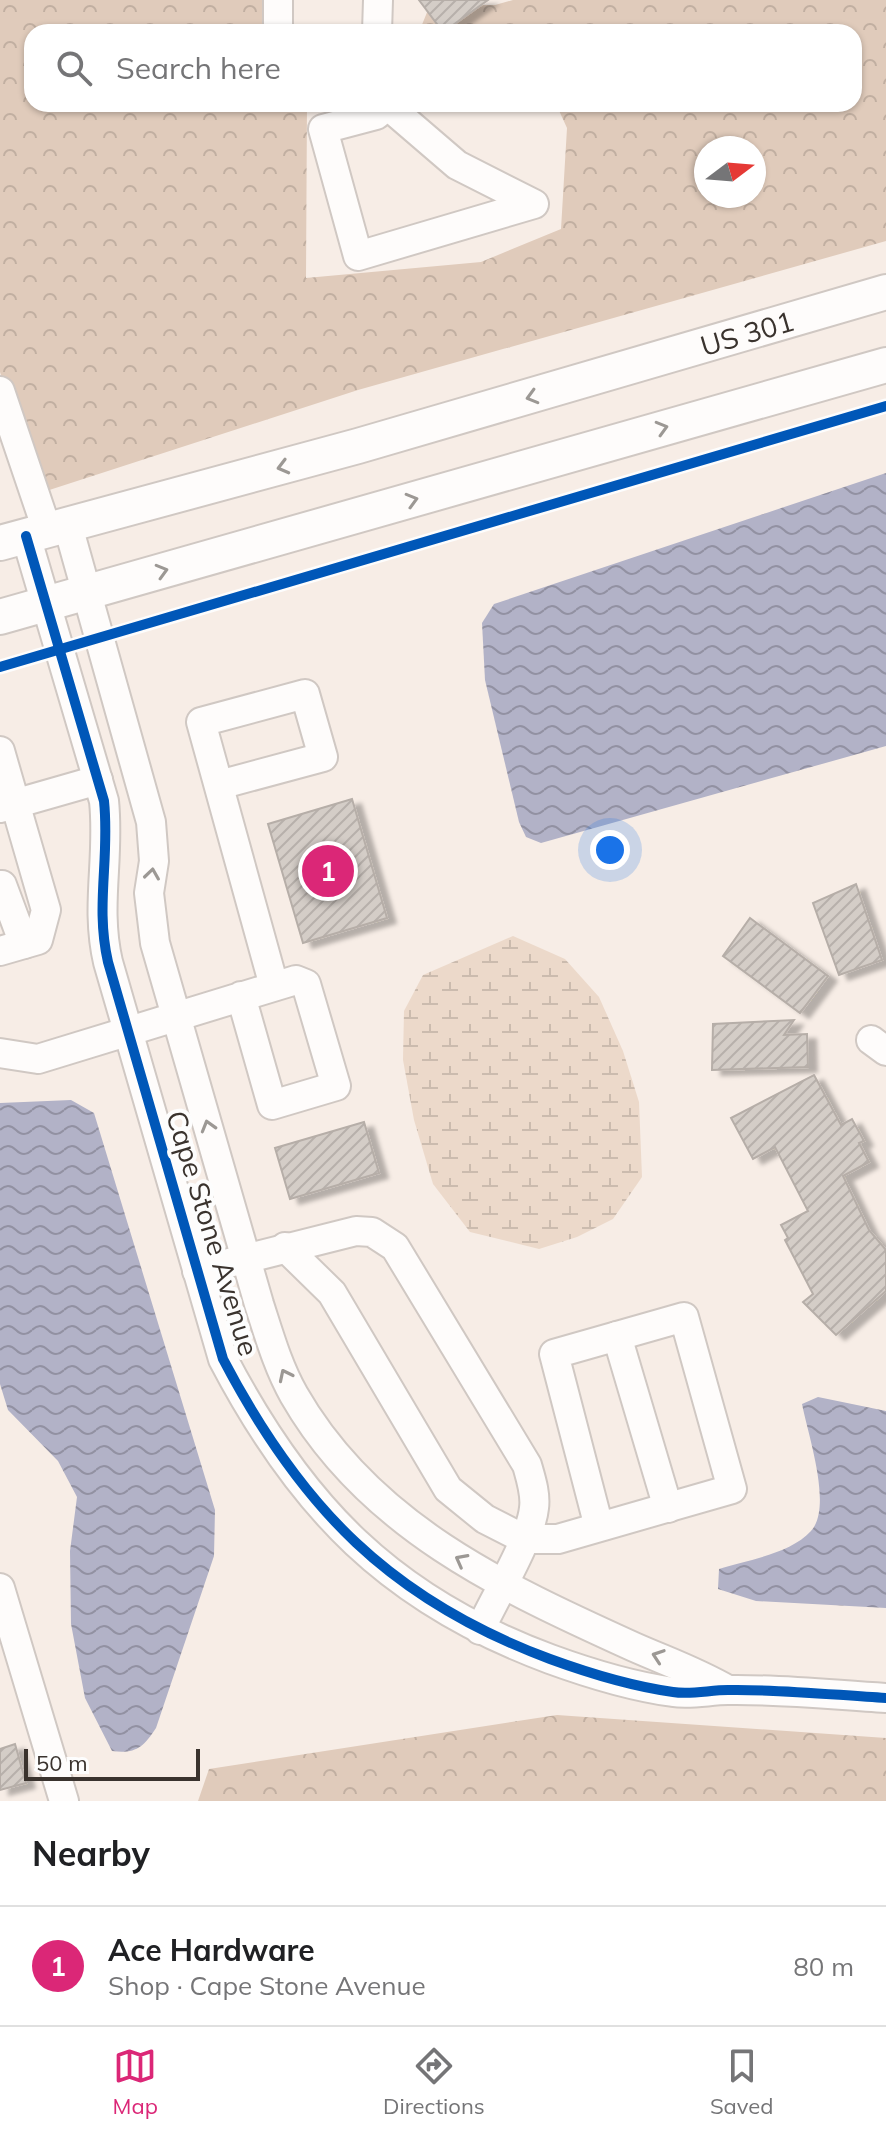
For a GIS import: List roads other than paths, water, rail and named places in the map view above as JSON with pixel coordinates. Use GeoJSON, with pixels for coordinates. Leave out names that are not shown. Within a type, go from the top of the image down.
{"type":"FeatureCollection","features":[{"type":"Feature","properties":{"kind":"main road","name":"US 301"},"geometry":{"type":"LineString","coordinates":[[35,533],[607,375],[886,292]]}},
{"type":"Feature","properties":{"kind":"main road"},"geometry":{"type":"LineString","coordinates":[[0,617],[886,365]]}},
{"type":"Feature","properties":{"kind":"street"},"geometry":{"type":"LineString","coordinates":[[278,0],[278,24]]}},
{"type":"Feature","properties":{"kind":"street"},"geometry":{"type":"LineString","coordinates":[[377,24],[378,0]]}},
{"type":"Feature","properties":{"kind":"street"},"geometry":{"type":"LineString","coordinates":[[379,112],[323,129],[358,256],[534,204],[457,165],[394,112]]}},
{"type":"Feature","properties":{"kind":"street"},"geometry":{"type":"LineString","coordinates":[[0,391],[35,533]]}},
{"type":"Feature","properties":{"kind":"street","name":"Cape Stone Avenue"},"geometry":{"type":"LineString","coordinates":[[35,533],[87,593],[151,822],[154,861],[149,893],[155,943],[246,1258],[278,1360],[289,1384],[348,1469],[397,1518],[450,1554],[502,1582],[638,1649],[690,1667],[728,1690]]}},
{"type":"Feature","properties":{"kind":"street","name":"Cape Stone Avenue"},"geometry":{"type":"LineString","coordinates":[[35,533],[46,604],[98,780],[108,843],[100,927],[129,1034],[223,1359],[253,1417],[298,1481],[341,1531],[406,1587],[480,1630],[612,1681],[677,1693],[728,1690],[886,1698]]}},
{"type":"Feature","properties":{"kind":"street"},"geometry":{"type":"LineString","coordinates":[[0,751],[8,805],[46,910],[38,940],[12,947],[2,885]]}},
{"type":"Feature","properties":{"kind":"street"},"geometry":{"type":"LineString","coordinates":[[8,805],[98,780]]}},
{"type":"Feature","properties":{"kind":"street"},"geometry":{"type":"LineString","coordinates":[[219,785],[274,986]]}},
{"type":"Feature","properties":{"kind":"street"},"geometry":{"type":"LineString","coordinates":[[0,1053],[38,1059],[129,1034],[176,1015],[274,986],[296,980],[306,984],[336,1086],[272,1105],[241,996]]}},
{"type":"Feature","properties":{"kind":"street"},"geometry":{"type":"LineString","coordinates":[[197,1271],[356,1231],[372,1232],[395,1247],[527,1465],[534,1509],[524,1539],[480,1630]]}},
{"type":"Feature","properties":{"kind":"street"},"geometry":{"type":"LineString","coordinates":[[285,1247],[332,1293],[448,1489],[485,1519],[524,1539],[558,1539],[732,1489],[684,1317],[554,1354],[599,1527]]}},
{"type":"Feature","properties":{"kind":"street"},"geometry":{"type":"LineString","coordinates":[[617,1336],[668,1508]]}},
{"type":"Feature","properties":{"kind":"street"},"geometry":{"type":"LineString","coordinates":[[0,1588],[64,1801]]}},
{"type":"Feature","properties":{"kind":"water"},"geometry":{"type":"Polygon","coordinates":[[[886,473],[886,746],[541,843],[526,837],[519,822],[485,680],[482,623],[494,604],[886,473]]]}},
{"type":"Feature","properties":{"kind":"water"},"geometry":{"type":"Polygon","coordinates":[[[71,1100],[94,1113],[215,1510],[214,1556],[156,1728],[142,1745],[127,1751],[112,1751],[85,1698],[71,1624],[70,1551],[77,1497],[58,1461],[8,1410],[0,1384],[0,1103],[71,1100]]]}},
{"type":"Feature","properties":{"kind":"water"},"geometry":{"type":"Polygon","coordinates":[[[818,1397],[886,1411],[886,1608],[756,1601],[718,1589],[719,1569],[792,1545],[811,1531],[817,1520],[820,1505],[817,1470],[802,1404],[818,1397]]]}},
{"type":"Feature","properties":{"kind":"place","name":"Ace Hardware"},"geometry":{"type":"Point","coordinates":[328,871]}}]}
